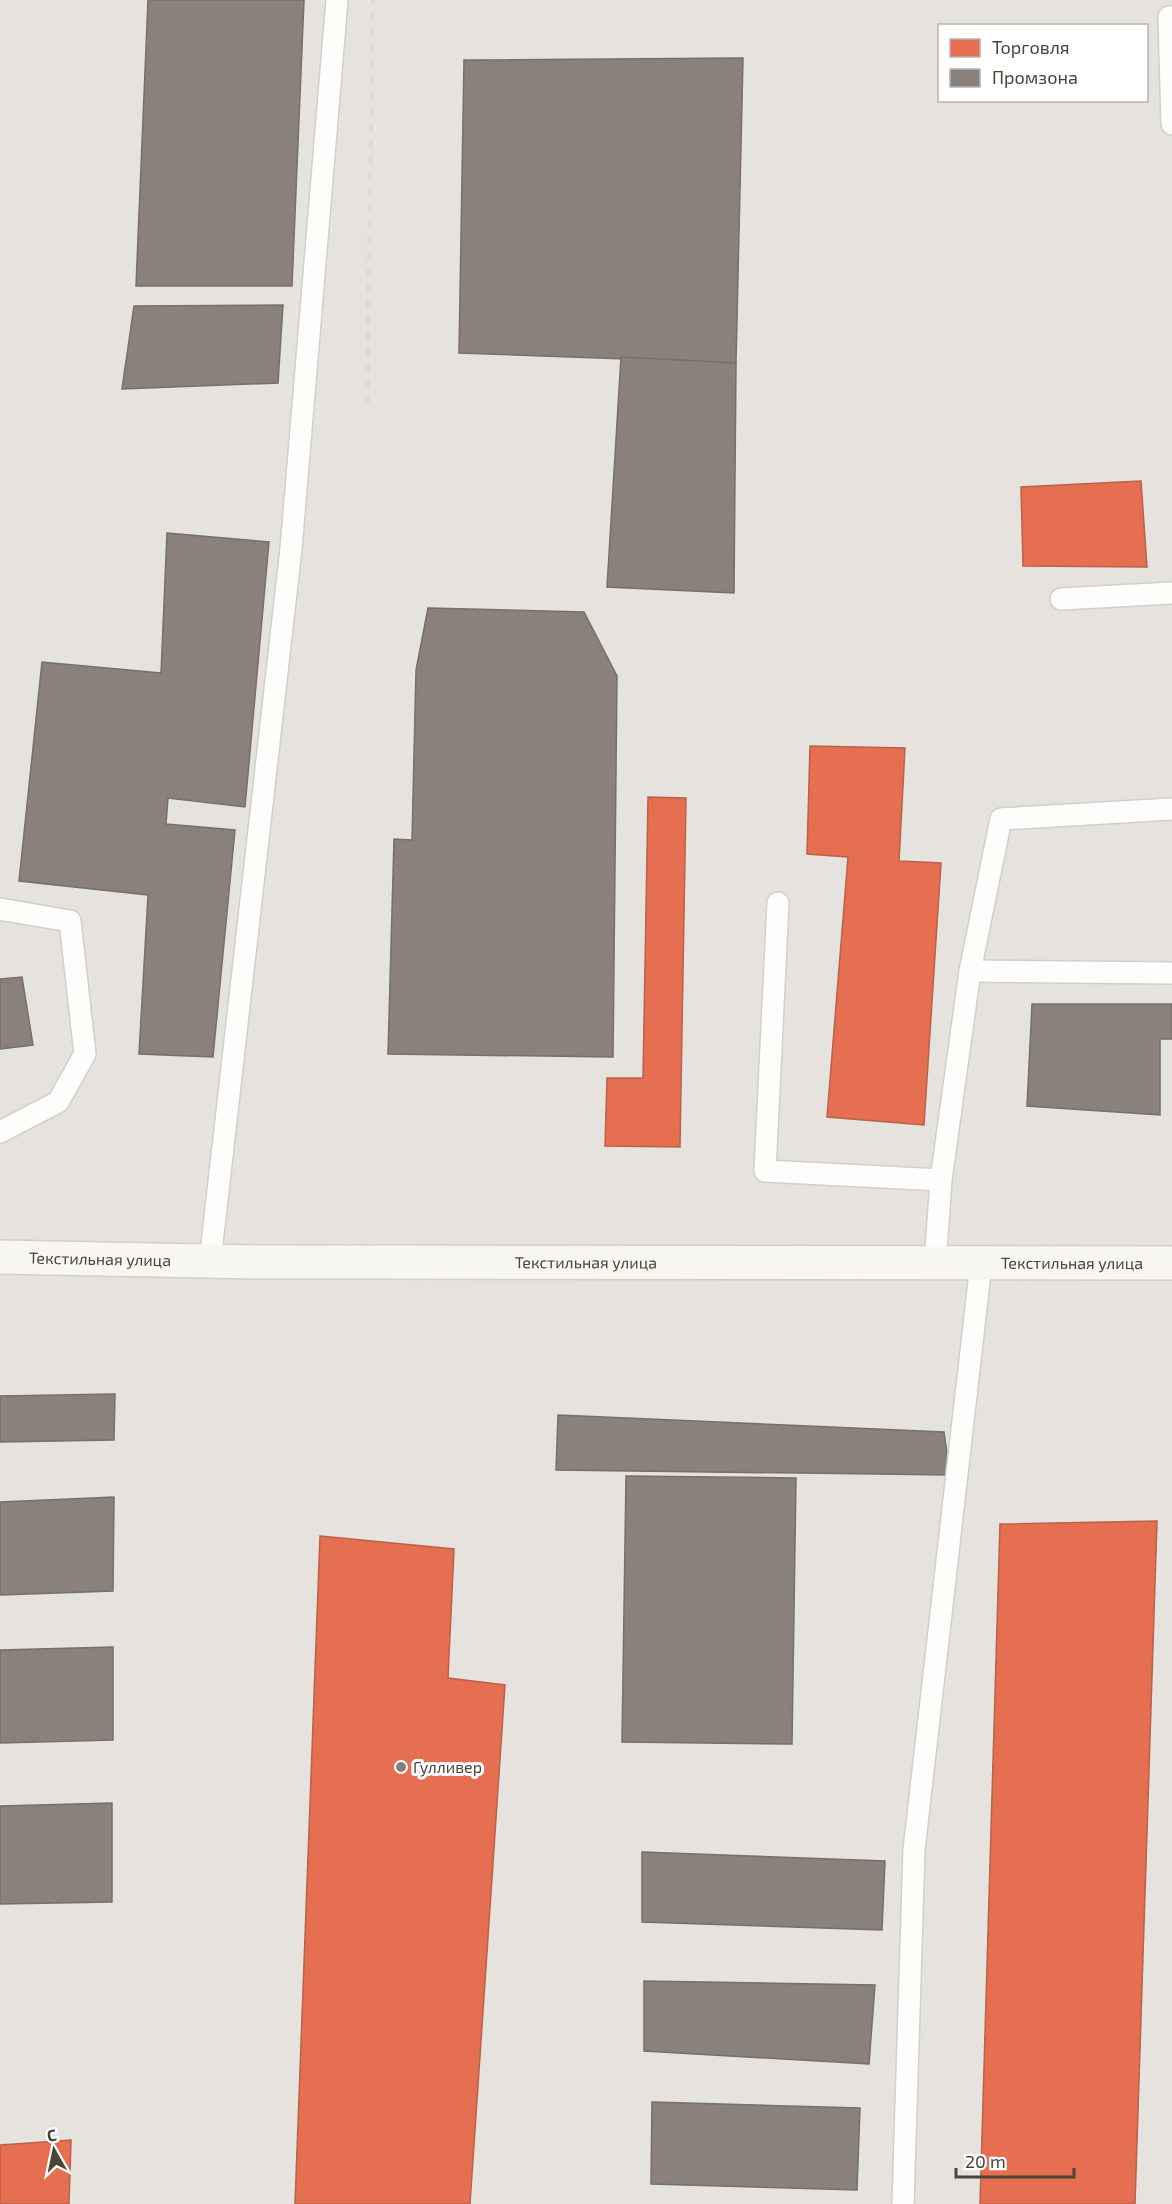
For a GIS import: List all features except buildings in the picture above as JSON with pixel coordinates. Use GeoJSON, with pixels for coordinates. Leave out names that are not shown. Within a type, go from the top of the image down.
{"type":"FeatureCollection","features":[{"type":"Feature","properties":{"kind":"main road","name":"Текстильная улица"},"geometry":{"type":"LineString","coordinates":[[0,1257],[210,1261],[1172,1263]]}},
{"type":"Feature","properties":{"kind":"lane"},"geometry":{"type":"LineString","coordinates":[[210,1261],[291,549],[337,0]]}},
{"type":"Feature","properties":{"kind":"lane"},"geometry":{"type":"LineString","coordinates":[[1172,17],[1169,17],[1172,124]]}},
{"type":"Feature","properties":{"kind":"lane"},"geometry":{"type":"LineString","coordinates":[[1061,599],[1172,593]]}},
{"type":"Feature","properties":{"kind":"lane"},"geometry":{"type":"LineString","coordinates":[[935,1264],[941,1180],[970,971],[1001,819],[1172,809]]}},
{"type":"Feature","properties":{"kind":"lane"},"geometry":{"type":"LineString","coordinates":[[778,903],[765,1171],[941,1180]]}},
{"type":"Feature","properties":{"kind":"lane"},"geometry":{"type":"LineString","coordinates":[[0,909],[70,921],[85,1054],[58,1102],[0,1132]]}},
{"type":"Feature","properties":{"kind":"lane"},"geometry":{"type":"LineString","coordinates":[[970,971],[1172,973]]}},
{"type":"Feature","properties":{"kind":"lane"},"geometry":{"type":"LineString","coordinates":[[903,2204],[914,1850],[981,1264]]}},
{"type":"Feature","properties":{"kind":"shaded area"},"geometry":{"type":"Polygon","coordinates":[[[0,0],[1172,0],[1172,2204],[0,2204],[0,0]]]}},
{"type":"Feature","properties":{"kind":"railway"},"geometry":{"type":"LineString","coordinates":[[367,404],[373,0]]}},
{"type":"Feature","properties":{"kind":"place","name":"Гулливер"},"geometry":{"type":"Point","coordinates":[401,1767]}}]}
